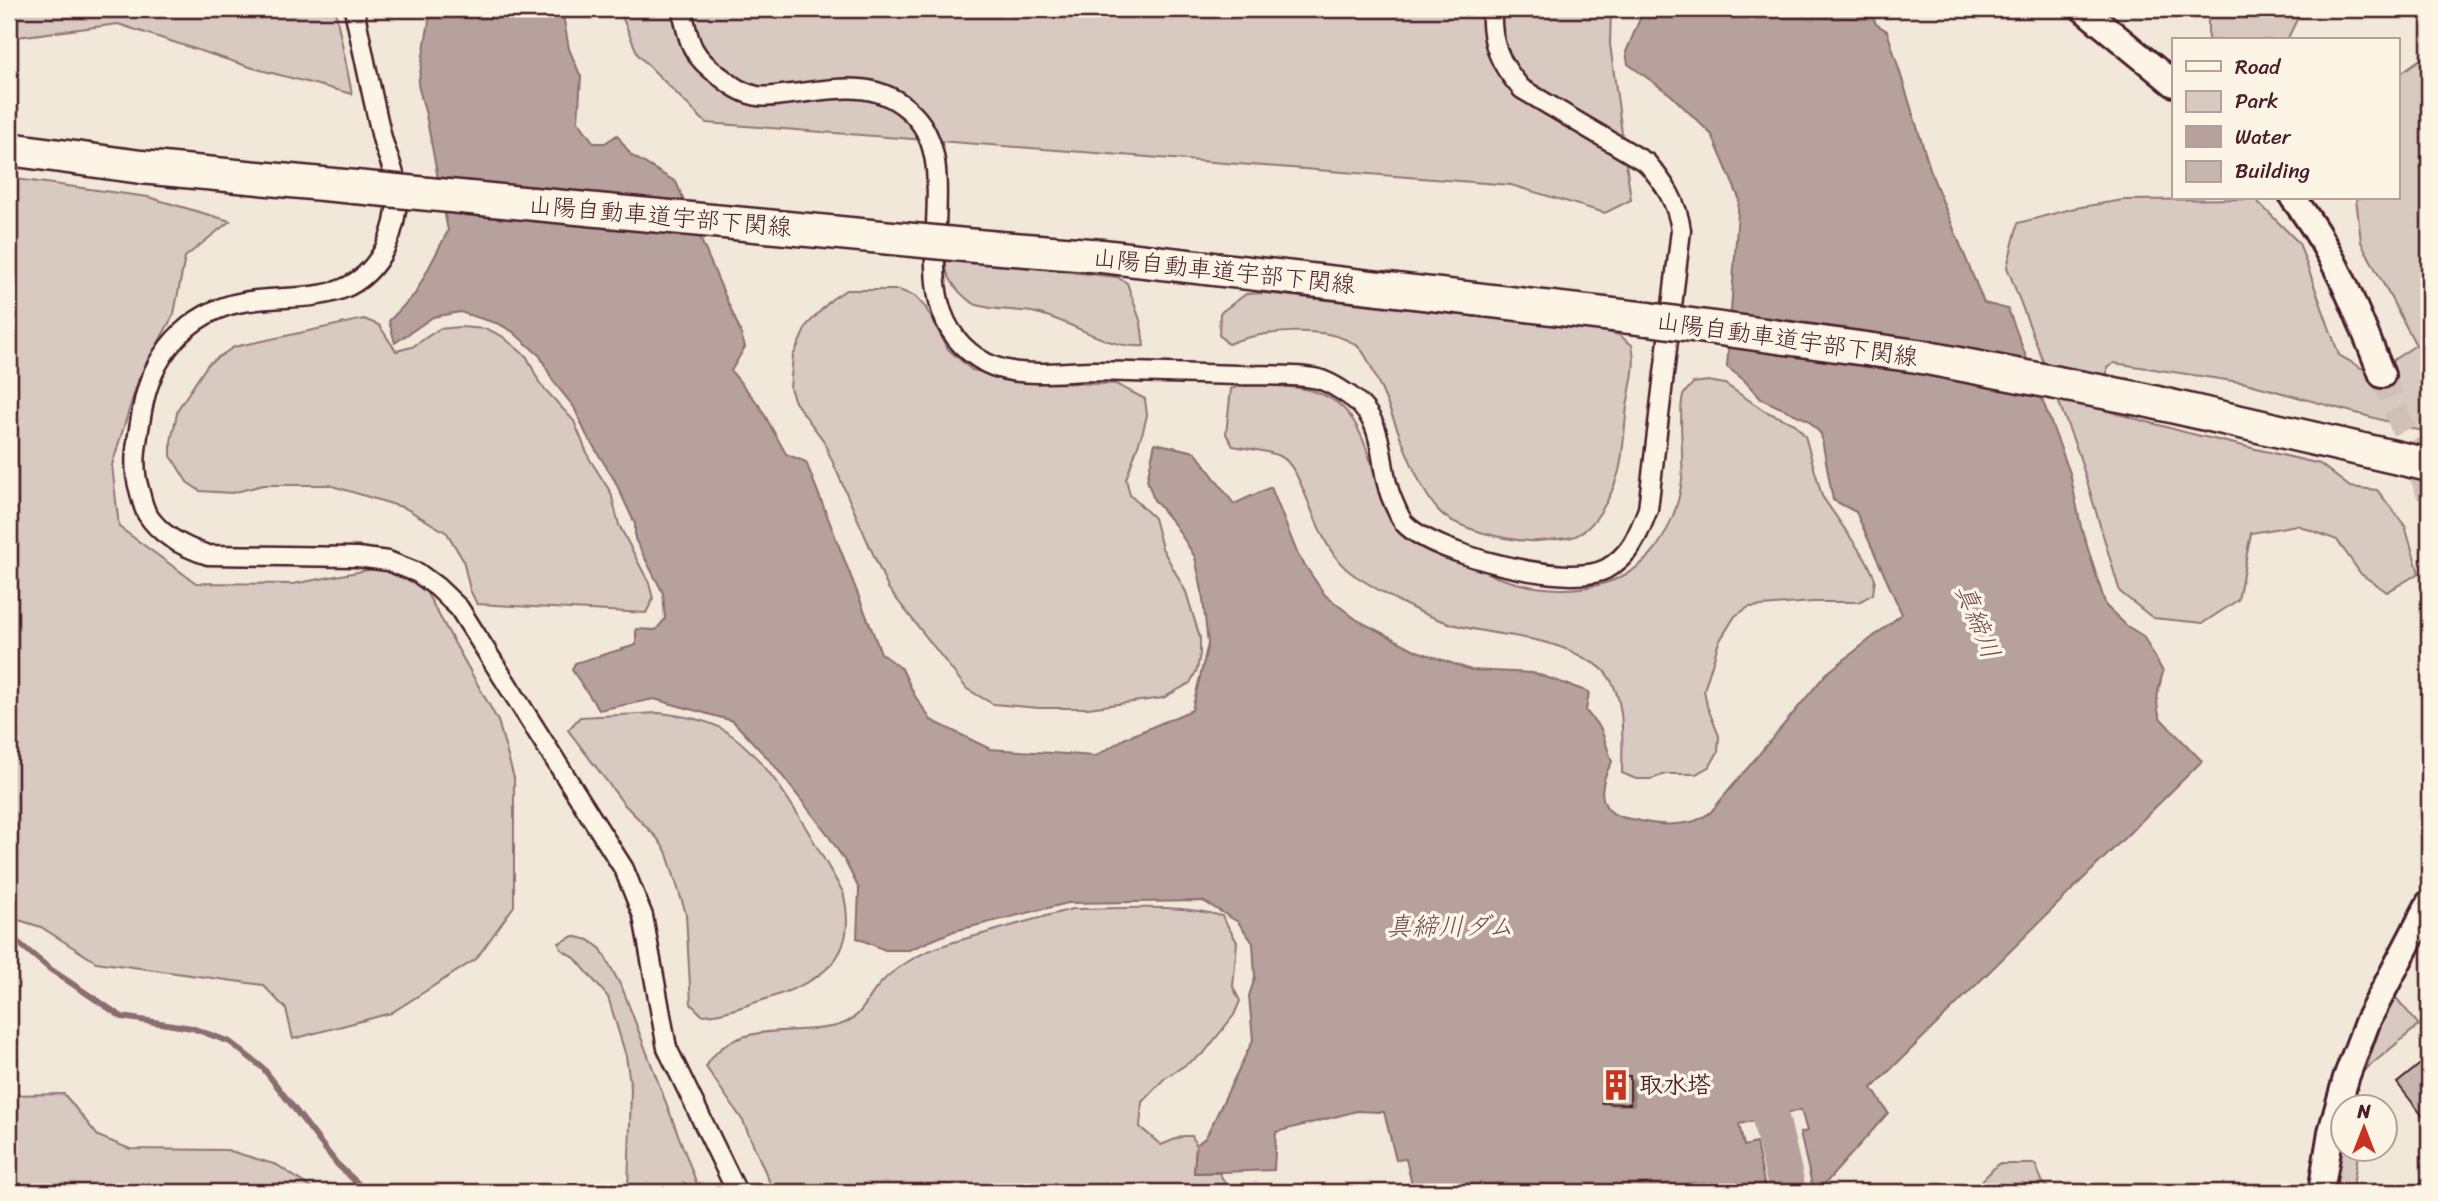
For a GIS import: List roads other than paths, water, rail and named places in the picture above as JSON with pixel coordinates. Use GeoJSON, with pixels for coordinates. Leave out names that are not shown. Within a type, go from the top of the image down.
{"type":"FeatureCollection","features":[{"type":"Feature","properties":{"kind":"highway","name":"山陽自動車道宇部下関線"},"geometry":{"type":"LineString","coordinates":[[9,149],[141,167],[1116,258],[1648,319],[1917,356],[2140,399],[2429,465]]}},
{"type":"Feature","properties":{"kind":"street"},"geometry":{"type":"LineString","coordinates":[[354,9],[383,142],[396,180],[397,203],[387,245],[376,262],[357,281],[335,292],[309,298],[245,302],[224,307],[201,317],[180,333],[162,355],[151,377],[144,402],[135,460],[135,478],[141,497],[148,515],[165,533],[185,548],[208,555],[357,557],[388,561],[418,573],[459,608],[624,869],[643,916],[667,1048],[737,1192]]}},
{"type":"Feature","properties":{"kind":"street"},"geometry":{"type":"LineString","coordinates":[[682,9],[689,43],[702,62],[738,90],[759,97],[851,88],[876,90],[903,104],[916,117],[930,141],[936,168],[935,284],[945,318],[956,340],[987,363],[1019,372],[1096,371],[1317,378],[1357,400],[1376,424],[1390,497],[1403,523],[1430,542],[1521,571],[1566,575],[1604,570],[1634,545],[1648,509],[1681,230],[1679,216],[1663,181],[1647,163],[1534,98],[1516,83],[1497,54],[1493,41],[1492,9]]}},
{"type":"Feature","properties":{"kind":"street"},"geometry":{"type":"LineString","coordinates":[[2083,9],[2172,81]]}},
{"type":"Feature","properties":{"kind":"street"},"geometry":{"type":"LineString","coordinates":[[2295,200],[2316,227],[2346,284],[2382,375]]}},
{"type":"Feature","properties":{"kind":"street"},"geometry":{"type":"LineString","coordinates":[[2321,1192],[2331,1132],[2346,1078],[2368,1020],[2429,903]]}},
{"type":"Feature","properties":{"kind":"water","name":"真締川ダム"},"geometry":{"type":"Polygon","coordinates":[[[431,9],[562,9],[569,49],[581,77],[578,121],[594,143],[605,143],[617,135],[631,155],[676,182],[745,347],[731,371],[759,405],[786,454],[806,462],[881,653],[902,669],[931,720],[990,749],[1096,756],[1124,739],[1192,710],[1208,644],[1202,591],[1195,557],[1175,525],[1154,500],[1147,480],[1155,443],[1195,452],[1234,504],[1271,487],[1298,555],[1325,595],[1357,620],[1417,651],[1471,670],[1534,673],[1589,692],[1586,711],[1601,729],[1612,762],[1602,790],[1605,804],[1609,810],[1621,817],[1670,824],[1693,821],[1710,813],[1826,674],[1902,614],[1856,512],[1833,500],[1821,434],[1808,420],[1761,399],[1744,380],[1727,367],[1739,198],[1712,135],[1671,95],[1628,64],[1626,52],[1644,9],[1869,9],[1876,24],[1887,31],[1933,178],[1984,303],[2008,309],[2070,473],[2081,527],[2106,606],[2127,626],[2143,636],[2163,672],[2157,701],[2160,718],[2202,761],[1872,1088],[1888,1113],[1822,1187],[1813,1189],[1800,1133],[1807,1131],[1801,1110],[1739,1124],[1744,1146],[1756,1143],[1766,1192],[1418,1192],[1412,1185],[1406,1159],[1396,1160],[1384,1112],[1357,1111],[1276,1132],[1274,1170],[1194,1173],[1196,1145],[1206,1137],[1253,1040],[1249,996],[1255,977],[1253,943],[1238,922],[1203,901],[1068,903],[954,931],[909,950],[885,950],[857,938],[859,889],[846,863],[826,832],[773,764],[733,721],[654,699],[599,710],[572,670],[575,663],[636,645],[636,629],[656,630],[665,619],[663,593],[635,539],[635,524],[615,481],[586,434],[574,407],[553,381],[540,356],[512,331],[499,324],[460,312],[433,317],[395,343],[389,321],[415,294],[448,231],[418,85],[431,9]]]}},
{"type":"Feature","properties":{"kind":"waterway"},"geometry":{"type":"LineString","coordinates":[[9,935],[50,969],[122,1017],[192,1028],[230,1042],[263,1068],[337,1164],[367,1192]]}},
{"type":"Feature","properties":{"kind":"waterway","name":"真締川"},"geometry":{"type":"LineString","coordinates":[[1759,1069],[1788,1192]]}},
{"type":"Feature","properties":{"kind":"tunnel"},"geometry":{"type":"LineString","coordinates":[[2382,375],[2429,495]]}},
{"type":"Feature","properties":{"kind":"place","name":"取水塔"},"geometry":{"type":"Point","coordinates":[1616,1085]}}]}
